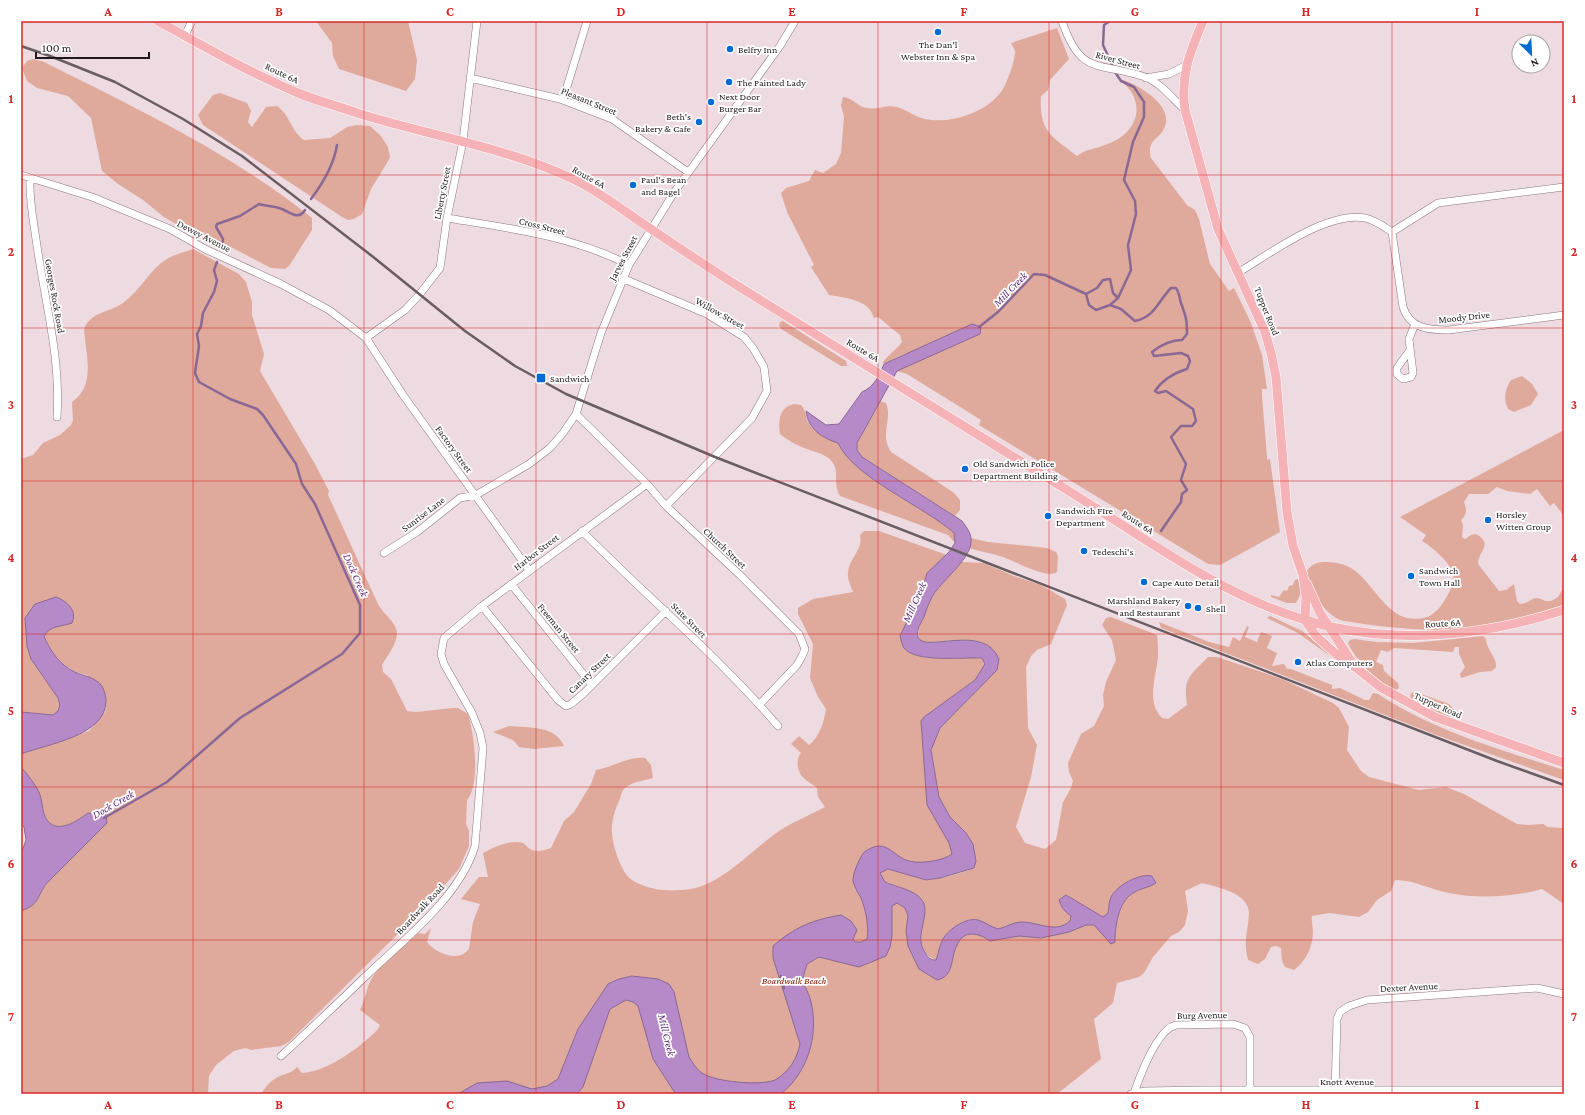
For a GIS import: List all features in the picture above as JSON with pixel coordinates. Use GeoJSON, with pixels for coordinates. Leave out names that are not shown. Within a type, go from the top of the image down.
{"type":"FeatureCollection","features":[{"type":"Feature","properties":{"kind":"main road","name":"Route 6A"},"geometry":{"type":"LineString","coordinates":[[158,21],[250,71],[297,92],[361,114],[463,142],[538,165],[578,182],[779,312],[877,371],[1201,575],[1245,598],[1305,620],[1331,627],[1374,634],[1432,636],[1499,628],[1564,610]]}},
{"type":"Feature","properties":{"kind":"main road","name":"Tupper Road"},"geometry":{"type":"LineString","coordinates":[[1204,21],[1185,66],[1183,90],[1185,110],[1212,210],[1222,238],[1239,272],[1265,332],[1271,353],[1276,377],[1288,518],[1293,546],[1303,575],[1320,613],[1331,627],[1355,667],[1386,691],[1434,717],[1564,763]]}},
{"type":"Feature","properties":{"kind":"main road","name":"Tupper Road"},"geometry":{"type":"LineString","coordinates":[[1303,575],[1306,596],[1305,620]]}},
{"type":"Feature","properties":{"kind":"main road"},"geometry":{"type":"LineString","coordinates":[[1305,620],[1316,636],[1336,654],[1355,667]]}},
{"type":"Feature","properties":{"kind":"street"},"geometry":{"type":"LineString","coordinates":[[185,35],[192,21]]}},
{"type":"Feature","properties":{"kind":"street","name":"Liberty Street"},"geometry":{"type":"LineString","coordinates":[[366,338],[405,310],[440,268],[447,218],[463,142],[477,21]]}},
{"type":"Feature","properties":{"kind":"street"},"geometry":{"type":"LineString","coordinates":[[563,100],[587,21]]}},
{"type":"Feature","properties":{"kind":"street","name":"Jarves Street"},"geometry":{"type":"LineString","coordinates":[[476,495],[539,456],[560,437],[576,414],[599,339],[622,278],[629,265],[650,229],[688,172],[780,46],[795,21]]}},
{"type":"Feature","properties":{"kind":"street","name":"River Street"},"geometry":{"type":"LineString","coordinates":[[1062,21],[1069,41],[1075,51],[1086,61],[1108,69],[1146,78],[1159,86],[1185,110]]}},
{"type":"Feature","properties":{"kind":"street","name":"River Street"},"geometry":{"type":"LineString","coordinates":[[1146,78],[1169,74],[1185,66]]}},
{"type":"Feature","properties":{"kind":"street","name":"Pleasant Street"},"geometry":{"type":"LineString","coordinates":[[470,78],[563,100],[612,119],[688,172]]}},
{"type":"Feature","properties":{"kind":"street","name":"Dewey Avenue"},"geometry":{"type":"LineString","coordinates":[[21,175],[92,197],[170,229],[205,248],[317,303],[329,310],[366,338]]}},
{"type":"Feature","properties":{"kind":"street","name":"Georges Rock Road"},"geometry":{"type":"LineString","coordinates":[[30,178],[30,192],[40,263],[58,369],[58,418]]}},
{"type":"Feature","properties":{"kind":"street"},"geometry":{"type":"LineString","coordinates":[[1392,232],[1438,203],[1564,187]]}},
{"type":"Feature","properties":{"kind":"street","name":"Cross Street"},"geometry":{"type":"LineString","coordinates":[[447,218],[535,233],[599,253],[629,265]]}},
{"type":"Feature","properties":{"kind":"street"},"geometry":{"type":"LineString","coordinates":[[1239,272],[1301,235],[1320,225],[1339,218],[1366,218],[1377,222],[1392,232],[1403,307],[1405,313],[1415,324],[1410,334],[1410,350]]}},
{"type":"Feature","properties":{"kind":"street","name":"Willow Street"},"geometry":{"type":"LineString","coordinates":[[622,278],[707,314],[744,337],[753,348],[764,367],[766,391],[752,418],[666,506]]}},
{"type":"Feature","properties":{"kind":"street","name":"Moody Drive"},"geometry":{"type":"LineString","coordinates":[[1415,324],[1432,330],[1449,330],[1564,315]]}},
{"type":"Feature","properties":{"kind":"street","name":"Factory Street"},"geometry":{"type":"LineString","coordinates":[[366,338],[403,395],[529,570]]}},
{"type":"Feature","properties":{"kind":"street","name":"Church Street"},"geometry":{"type":"LineString","coordinates":[[576,414],[647,484],[666,506],[772,606],[799,634],[803,642],[804,649],[797,665],[760,704]]}},
{"type":"Feature","properties":{"kind":"street","name":"Harbor Street"},"geometry":{"type":"LineString","coordinates":[[442,642],[447,634],[510,584],[647,484]]}},
{"type":"Feature","properties":{"kind":"street","name":"Sunrise Lane"},"geometry":{"type":"LineString","coordinates":[[384,553],[417,532],[460,498],[476,495]]}},
{"type":"Feature","properties":{"kind":"street","name":"State Street"},"geometry":{"type":"LineString","coordinates":[[582,531],[760,704],[778,726]]}},
{"type":"Feature","properties":{"kind":"street","name":"Freeman Street"},"geometry":{"type":"LineString","coordinates":[[510,584],[592,685]]}},
{"type":"Feature","properties":{"kind":"street","name":"Canary Street"},"geometry":{"type":"LineString","coordinates":[[482,606],[562,704],[566,706],[571,704],[592,685],[666,611]]}},
{"type":"Feature","properties":{"kind":"street","name":"Boardwalk Road"},"geometry":{"type":"LineString","coordinates":[[281,1056],[397,947],[441,902],[455,885],[473,854],[475,846],[483,748],[480,733],[472,713],[444,664],[441,654],[442,642]]}},
{"type":"Feature","properties":{"kind":"street","name":"Dexter Avenue"},"geometry":{"type":"LineString","coordinates":[[1335,1092],[1337,1019],[1340,1012],[1349,1006],[1367,1000],[1472,994],[1517,988],[1537,988],[1564,994]]}},
{"type":"Feature","properties":{"kind":"street","name":"Burg Avenue"},"geometry":{"type":"LineString","coordinates":[[1132,1093],[1150,1055],[1168,1028],[1176,1025],[1233,1024],[1245,1028],[1250,1037],[1250,1092]]}},
{"type":"Feature","properties":{"kind":"street","name":"Knott Avenue"},"geometry":{"type":"LineString","coordinates":[[1132,1093],[1181,1090],[1335,1092],[1564,1090]]}},
{"type":"Feature","properties":{"kind":"green space"},"geometry":{"type":"Polygon","coordinates":[[[316,21],[408,21],[417,60],[415,79],[406,91],[339,69],[333,56],[332,43],[316,21]]]}},
{"type":"Feature","properties":{"kind":"green space"},"geometry":{"type":"Polygon","coordinates":[[[1057,28],[1069,59],[1050,80],[1048,90],[1041,96],[1042,118],[1045,126],[1054,138],[1077,156],[1113,142],[1127,132],[1132,125],[1135,118],[1136,102],[1132,93],[1120,79],[1144,90],[1159,103],[1164,110],[1166,118],[1165,126],[1163,131],[1154,140],[1150,147],[1151,158],[1187,205],[1195,210],[1199,219],[1210,264],[1229,291],[1234,288],[1251,323],[1262,355],[1267,389],[1262,389],[1262,396],[1267,460],[1270,459],[1280,532],[1220,565],[1208,564],[979,425],[981,420],[907,374],[897,371],[904,354],[884,364],[883,362],[885,359],[902,342],[900,335],[878,317],[874,318],[867,307],[862,303],[856,300],[829,295],[811,267],[814,265],[787,212],[781,193],[786,188],[809,181],[815,170],[823,173],[836,164],[841,153],[844,117],[841,105],[843,97],[850,99],[864,107],[897,107],[925,119],[948,120],[960,117],[983,108],[1001,93],[1012,67],[1014,58],[1015,51],[1011,43],[1057,28]]]}},
{"type":"Feature","properties":{"kind":"green space"},"geometry":{"type":"Polygon","coordinates":[[[33,59],[44,62],[148,114],[216,152],[281,195],[312,218],[312,230],[289,266],[285,269],[271,268],[227,245],[205,241],[164,217],[143,200],[118,184],[102,171],[91,118],[68,96],[37,88],[27,81],[22,68],[27,61],[33,59]]]}},
{"type":"Feature","properties":{"kind":"green space"},"geometry":{"type":"Polygon","coordinates":[[[220,93],[247,103],[251,111],[248,122],[252,127],[266,107],[277,106],[285,114],[296,132],[304,140],[330,138],[347,127],[357,125],[370,126],[381,136],[388,147],[390,157],[371,189],[362,214],[354,219],[348,220],[342,217],[203,125],[198,115],[213,95],[220,93]]]}},
{"type":"Feature","properties":{"kind":"green space"},"geometry":{"type":"Polygon","coordinates":[[[193,249],[239,274],[246,282],[252,302],[252,315],[264,354],[260,371],[315,464],[329,491],[328,495],[378,604],[393,623],[397,631],[395,643],[382,665],[383,672],[391,679],[407,711],[416,712],[458,708],[468,714],[475,758],[474,782],[467,800],[466,824],[469,831],[469,846],[459,869],[424,908],[289,1042],[281,1046],[251,1050],[245,1048],[234,1051],[216,1065],[209,1076],[208,1094],[21,1094],[21,911],[35,903],[46,884],[107,823],[88,813],[77,821],[64,826],[52,825],[44,814],[41,798],[37,789],[21,767],[21,754],[89,731],[105,712],[106,706],[87,675],[73,670],[61,662],[55,656],[47,643],[44,636],[48,631],[57,626],[67,625],[56,597],[35,604],[27,646],[31,659],[58,698],[60,705],[58,711],[53,715],[21,712],[21,459],[33,455],[43,443],[60,435],[71,425],[73,420],[72,402],[84,388],[87,379],[88,369],[84,330],[86,324],[95,316],[123,303],[135,293],[155,269],[167,259],[193,249]]]}},
{"type":"Feature","properties":{"kind":"green space"},"geometry":{"type":"Polygon","coordinates":[[[783,321],[846,361],[847,366],[841,366],[781,329],[779,325],[780,322],[783,321]]]}},
{"type":"Feature","properties":{"kind":"green space"},"geometry":{"type":"Polygon","coordinates":[[[1522,376],[1532,384],[1538,394],[1531,405],[1514,412],[1508,409],[1506,405],[1506,390],[1511,380],[1522,376]]]}},
{"type":"Feature","properties":{"kind":"green space"},"geometry":{"type":"Polygon","coordinates":[[[880,401],[886,403],[888,409],[886,439],[891,452],[953,492],[960,500],[960,510],[955,516],[862,457],[857,450],[857,443],[880,401]]]}},
{"type":"Feature","properties":{"kind":"green space"},"geometry":{"type":"Polygon","coordinates":[[[794,404],[801,405],[812,428],[825,437],[838,443],[846,456],[859,468],[874,480],[925,512],[954,533],[955,543],[948,535],[840,496],[836,483],[835,467],[833,463],[827,457],[796,445],[780,434],[779,424],[782,411],[794,404]]]}},
{"type":"Feature","properties":{"kind":"green space"},"geometry":{"type":"Polygon","coordinates":[[[1564,430],[1564,516],[1554,503],[1550,506],[1537,489],[1530,494],[1507,491],[1497,487],[1488,494],[1469,494],[1464,502],[1466,510],[1461,520],[1463,525],[1462,537],[1465,539],[1476,534],[1484,541],[1484,548],[1478,564],[1499,591],[1506,590],[1514,584],[1517,601],[1520,604],[1535,598],[1551,601],[1558,597],[1562,590],[1564,590],[1564,605],[1489,625],[1463,629],[1433,630],[1389,627],[1344,621],[1331,614],[1320,602],[1311,586],[1307,571],[1317,563],[1333,562],[1354,570],[1362,577],[1384,603],[1401,616],[1411,619],[1423,618],[1433,614],[1442,605],[1451,588],[1454,577],[1452,571],[1444,559],[1422,541],[1426,535],[1400,517],[1564,430]]]}},
{"type":"Feature","properties":{"kind":"green space","name":"Boardwalk Beach"},"geometry":{"type":"Polygon","coordinates":[[[864,531],[879,531],[947,555],[927,573],[922,590],[900,636],[904,648],[910,653],[918,656],[941,658],[982,658],[985,664],[975,680],[924,717],[921,721],[927,804],[937,810],[947,827],[955,834],[966,855],[966,861],[948,869],[929,871],[910,869],[871,860],[867,869],[877,901],[894,894],[903,894],[911,899],[917,906],[919,914],[916,942],[920,953],[928,966],[941,960],[955,935],[973,926],[988,936],[1024,930],[1058,932],[1071,928],[1084,920],[1080,911],[1111,933],[1115,942],[1118,915],[1124,902],[1136,891],[1156,883],[1153,876],[1142,876],[1123,884],[1111,897],[1108,913],[1103,917],[1066,895],[1059,900],[1067,913],[1071,916],[1070,921],[1059,927],[1047,927],[1019,922],[998,929],[978,920],[968,920],[953,928],[945,935],[936,960],[928,956],[921,944],[920,932],[925,908],[923,900],[917,895],[885,882],[880,872],[885,870],[896,870],[920,879],[929,880],[950,876],[974,868],[976,861],[973,844],[966,833],[950,817],[939,797],[931,750],[940,728],[997,670],[999,659],[994,651],[981,642],[963,640],[927,643],[921,641],[919,638],[922,619],[931,600],[939,587],[960,562],[984,563],[1014,576],[1041,585],[1065,599],[1067,605],[1051,644],[1037,650],[1031,656],[1026,667],[1028,728],[1037,745],[1031,777],[1016,827],[1025,843],[1045,849],[1056,840],[1063,802],[1071,788],[1073,781],[1069,772],[1068,763],[1081,734],[1094,726],[1104,706],[1103,695],[1106,682],[1116,660],[1112,640],[1102,625],[1106,618],[1111,617],[1157,635],[1158,657],[1153,697],[1157,712],[1162,718],[1168,719],[1187,705],[1186,688],[1192,673],[1208,657],[1217,657],[1282,679],[1333,703],[1339,708],[1349,727],[1347,750],[1361,771],[1369,777],[1419,790],[1446,787],[1464,794],[1517,824],[1543,824],[1548,827],[1564,828],[1564,904],[1542,889],[1520,894],[1472,896],[1449,893],[1416,883],[1395,880],[1391,891],[1377,900],[1368,912],[1359,917],[1329,913],[1312,916],[1312,943],[1305,958],[1294,970],[1285,967],[1282,961],[1281,948],[1276,946],[1271,947],[1265,959],[1258,964],[1248,960],[1246,941],[1249,913],[1248,906],[1244,900],[1231,892],[1202,883],[1185,891],[1188,911],[1185,925],[1179,932],[1171,936],[1153,957],[1144,973],[1139,977],[1117,983],[1113,1003],[1094,1019],[1101,1059],[1057,1094],[261,1094],[274,1079],[291,1072],[297,1067],[302,1073],[312,1072],[333,1063],[353,1051],[378,1029],[380,1025],[360,1010],[369,983],[380,967],[418,933],[425,934],[431,928],[427,942],[433,948],[447,955],[462,955],[467,951],[469,949],[473,922],[480,904],[461,899],[479,877],[488,877],[483,853],[497,846],[513,842],[523,843],[530,849],[536,851],[551,848],[564,821],[574,812],[591,784],[596,770],[627,760],[639,758],[645,758],[651,765],[653,778],[631,784],[623,790],[612,821],[612,831],[617,855],[628,876],[639,884],[661,890],[691,889],[703,886],[726,873],[779,831],[825,807],[818,797],[817,788],[802,777],[798,767],[799,755],[801,753],[791,744],[799,736],[809,745],[813,741],[821,728],[826,709],[818,697],[810,678],[813,644],[798,614],[798,608],[813,599],[853,592],[848,578],[849,568],[850,563],[860,545],[860,535],[864,531]]]}},
{"type":"Feature","properties":{"kind":"green space"},"geometry":{"type":"Polygon","coordinates":[[[971,538],[988,542],[1047,548],[1056,552],[1058,556],[1057,572],[1046,574],[1003,557],[969,548],[971,538]]]}},
{"type":"Feature","properties":{"kind":"green space"},"geometry":{"type":"Polygon","coordinates":[[[1298,579],[1301,593],[1296,603],[1287,603],[1271,597],[1271,595],[1279,597],[1284,590],[1287,591],[1289,586],[1293,585],[1295,580],[1298,579]]]}},
{"type":"Feature","properties":{"kind":"green space"},"geometry":{"type":"Polygon","coordinates":[[[1270,616],[1302,631],[1347,668],[1298,633],[1267,618],[1270,616]]]}},
{"type":"Feature","properties":{"kind":"green space"},"geometry":{"type":"Polygon","coordinates":[[[1159,622],[1209,642],[1229,647],[1233,637],[1240,641],[1247,626],[1249,627],[1245,637],[1257,642],[1261,632],[1272,636],[1267,648],[1277,653],[1272,666],[1284,664],[1287,669],[1291,669],[1332,685],[1332,689],[1340,688],[1365,700],[1369,700],[1373,693],[1378,694],[1399,707],[1445,729],[1492,747],[1564,770],[1564,780],[1439,736],[1161,628],[1159,622]]]}},
{"type":"Feature","properties":{"kind":"green space"},"geometry":{"type":"Polygon","coordinates":[[[1483,636],[1486,639],[1486,643],[1495,660],[1496,667],[1492,671],[1480,672],[1461,678],[1460,674],[1465,667],[1459,654],[1459,647],[1455,647],[1453,652],[1394,648],[1388,652],[1381,650],[1376,662],[1383,665],[1384,671],[1398,683],[1399,688],[1396,690],[1383,684],[1376,678],[1356,656],[1348,643],[1350,640],[1354,639],[1376,642],[1413,643],[1483,636]]]}},
{"type":"Feature","properties":{"kind":"green space"},"geometry":{"type":"Polygon","coordinates":[[[1415,692],[1449,704],[1455,711],[1453,715],[1448,717],[1410,699],[1411,693],[1415,692]]]}},
{"type":"Feature","properties":{"kind":"green space"},"geometry":{"type":"Polygon","coordinates":[[[509,726],[548,731],[560,739],[564,746],[534,749],[519,747],[513,740],[493,732],[509,726]]]}},
{"type":"Feature","properties":{"kind":"water"},"geometry":{"type":"Polygon","coordinates":[[[972,324],[981,327],[980,334],[897,371],[857,443],[857,450],[862,457],[962,521],[970,534],[971,543],[969,550],[960,564],[932,597],[918,629],[918,637],[923,641],[931,642],[968,640],[981,642],[991,648],[999,659],[997,670],[940,728],[931,750],[939,797],[950,817],[966,833],[973,844],[976,861],[974,868],[940,878],[926,880],[888,869],[880,873],[885,882],[910,891],[922,900],[925,915],[921,944],[928,957],[936,960],[945,935],[963,922],[978,920],[998,929],[1022,922],[1059,927],[1070,921],[1071,916],[1061,905],[1059,900],[1066,895],[1103,917],[1108,913],[1111,897],[1123,884],[1141,876],[1152,876],[1156,883],[1136,891],[1124,902],[1118,915],[1115,942],[1111,944],[1094,925],[1086,925],[1069,932],[1041,938],[1019,936],[990,941],[981,936],[972,934],[964,936],[960,940],[955,950],[947,975],[937,980],[919,969],[908,946],[906,931],[908,916],[905,908],[897,903],[892,906],[892,936],[890,947],[886,956],[859,967],[819,957],[807,964],[803,981],[811,1002],[813,1015],[812,1040],[809,1052],[798,1075],[781,1094],[675,1093],[653,1059],[638,1006],[633,1002],[626,1000],[610,1009],[583,1087],[577,1094],[458,1094],[477,1083],[507,1081],[532,1089],[547,1086],[558,1079],[578,1029],[608,984],[619,979],[632,976],[658,979],[669,984],[674,992],[689,1057],[696,1068],[702,1073],[727,1081],[760,1083],[775,1080],[792,1065],[800,1044],[773,958],[773,946],[781,939],[804,925],[821,919],[841,915],[851,921],[857,930],[853,939],[855,942],[861,942],[867,939],[868,929],[866,913],[861,898],[855,887],[853,878],[860,858],[864,852],[871,848],[877,846],[886,847],[901,858],[916,862],[943,859],[952,854],[949,843],[927,805],[921,721],[924,717],[975,680],[985,664],[982,658],[941,658],[918,656],[910,653],[904,648],[900,636],[922,590],[927,573],[949,552],[955,543],[954,533],[925,512],[874,480],[859,468],[846,456],[838,443],[821,435],[813,428],[807,417],[806,411],[826,425],[839,424],[862,392],[876,381],[884,364],[972,324]]]}},
{"type":"Feature","properties":{"kind":"water"},"geometry":{"type":"Polygon","coordinates":[[[56,597],[64,601],[70,607],[73,618],[72,623],[53,628],[47,632],[44,636],[49,647],[60,662],[65,666],[100,683],[104,690],[106,701],[103,713],[96,723],[86,731],[59,742],[21,754],[21,712],[53,715],[58,711],[60,705],[58,698],[31,659],[27,646],[25,618],[35,604],[56,597]]]}},
{"type":"Feature","properties":{"kind":"water"},"geometry":{"type":"Polygon","coordinates":[[[21,767],[39,792],[44,814],[52,825],[64,826],[70,824],[88,813],[106,815],[107,823],[46,884],[35,903],[21,911],[21,854],[26,840],[24,827],[21,824],[21,767]]]}},
{"type":"Feature","properties":{"kind":"waterway","name":"Mill Creek"},"geometry":{"type":"LineString","coordinates":[[1110,21],[1104,25],[1103,45],[1113,67]]}},
{"type":"Feature","properties":{"kind":"waterway","name":"Mill Creek"},"geometry":{"type":"LineString","coordinates":[[979,327],[998,312],[1034,274],[1045,275],[1086,294],[1089,305],[1096,310],[1110,305],[1118,298],[1131,270],[1128,245],[1136,214],[1135,201],[1124,180],[1133,142],[1144,117],[1144,102],[1134,87],[1121,81],[1115,72]]}},
{"type":"Feature","properties":{"kind":"waterway","name":"Dock Creek"},"geometry":{"type":"LineString","coordinates":[[311,199],[327,174],[336,152],[337,145]]}},
{"type":"Feature","properties":{"kind":"waterway","name":"Dock Creek"},"geometry":{"type":"LineString","coordinates":[[222,246],[223,239],[216,227],[217,224],[240,216],[259,204],[279,208],[296,215],[299,215],[305,210]]}},
{"type":"Feature","properties":{"kind":"waterway","name":"Dock Creek"},"geometry":{"type":"LineString","coordinates":[[104,818],[167,782],[240,718],[342,654],[360,633],[360,605],[315,504],[302,484],[296,464],[263,415],[257,409],[230,399],[199,382],[195,373],[199,346],[197,334],[201,326],[203,313],[214,292],[217,281],[214,270],[217,262]]}},
{"type":"Feature","properties":{"kind":"waterway"},"geometry":{"type":"LineString","coordinates":[[1086,294],[1097,288],[1103,280],[1110,279],[1113,293],[1118,298]]}},
{"type":"Feature","properties":{"kind":"waterway"},"geometry":{"type":"LineString","coordinates":[[1110,305],[1121,309],[1135,321],[1142,319],[1152,312],[1171,288],[1176,288],[1179,293],[1186,318],[1187,334],[1182,340],[1166,343],[1152,352],[1154,356],[1181,353],[1188,356],[1190,361],[1187,369],[1169,377],[1155,391],[1158,393],[1166,391],[1193,409],[1196,421],[1192,426],[1181,426],[1171,437],[1186,464],[1181,480],[1187,490],[1182,494],[1181,502],[1161,531]]}},
{"type":"Feature","properties":{"kind":"waterway","name":"Mill Creek"},"geometry":{"type":"LineString","coordinates":[[781,976],[780,979],[784,988]]}},
{"type":"Feature","properties":{"kind":"railway"},"geometry":{"type":"LineString","coordinates":[[21,46],[115,82],[183,119],[242,156],[372,256],[465,331],[515,366],[566,394],[715,457],[1497,761],[1564,785]]}},
{"type":"Feature","properties":{"kind":"place","name":"The Dan'l Webster Inn & Spa"},"geometry":{"type":"Point","coordinates":[938,32]}},
{"type":"Feature","properties":{"kind":"place","name":"Belfry Inn"},"geometry":{"type":"Point","coordinates":[730,49]}},
{"type":"Feature","properties":{"kind":"place","name":"The Painted Lady"},"geometry":{"type":"Point","coordinates":[729,82]}},
{"type":"Feature","properties":{"kind":"place","name":"Next Door Burger Bar"},"geometry":{"type":"Point","coordinates":[711,102]}},
{"type":"Feature","properties":{"kind":"place","name":"Beth's Bakery & Cafe"},"geometry":{"type":"Point","coordinates":[699,122]}},
{"type":"Feature","properties":{"kind":"place","name":"Paul's Bean and Bagel"},"geometry":{"type":"Point","coordinates":[633,185]}},
{"type":"Feature","properties":{"kind":"place","name":"Sandwich"},"geometry":{"type":"Point","coordinates":[541,378]}},
{"type":"Feature","properties":{"kind":"place","name":"Old Sandwich Police Department Building"},"geometry":{"type":"Point","coordinates":[965,469]}},
{"type":"Feature","properties":{"kind":"place","name":"Sandwich FIre Department"},"geometry":{"type":"Point","coordinates":[1048,516]}},
{"type":"Feature","properties":{"kind":"place","name":"Horsley Witten Group"},"geometry":{"type":"Point","coordinates":[1488,520]}},
{"type":"Feature","properties":{"kind":"place","name":"Tedeschi's"},"geometry":{"type":"Point","coordinates":[1084,551]}},
{"type":"Feature","properties":{"kind":"place","name":"Sandwich Town Hall"},"geometry":{"type":"Point","coordinates":[1411,576]}},
{"type":"Feature","properties":{"kind":"place","name":"Cape Auto Detail"},"geometry":{"type":"Point","coordinates":[1144,582]}},
{"type":"Feature","properties":{"kind":"place","name":"Marshland Bakery and Restaurant"},"geometry":{"type":"Point","coordinates":[1188,606]}},
{"type":"Feature","properties":{"kind":"place","name":"Shell"},"geometry":{"type":"Point","coordinates":[1198,608]}},
{"type":"Feature","properties":{"kind":"place","name":"Atlas Computers"},"geometry":{"type":"Point","coordinates":[1298,662]}}]}
